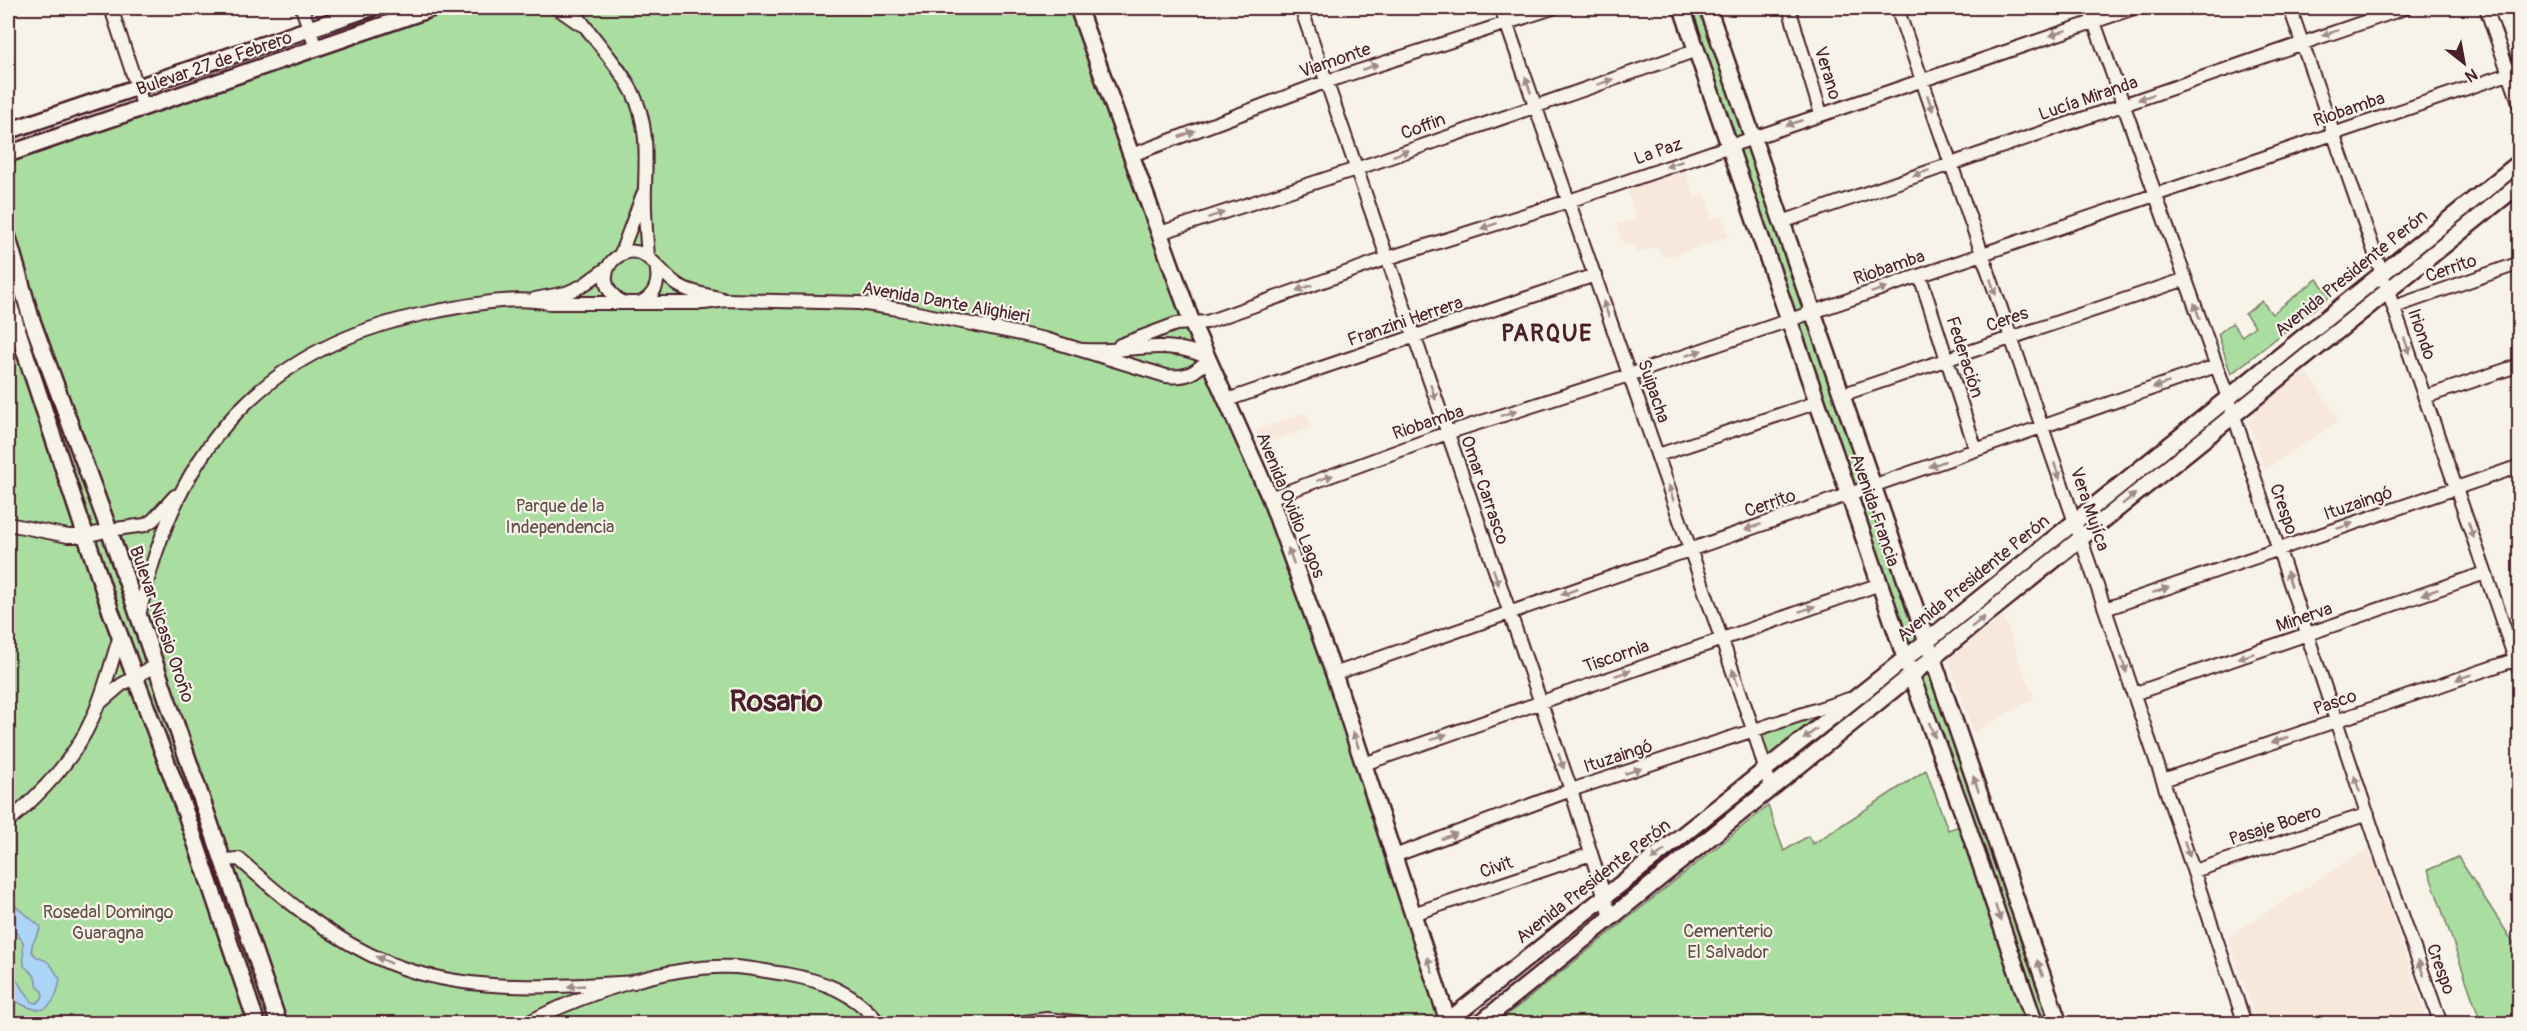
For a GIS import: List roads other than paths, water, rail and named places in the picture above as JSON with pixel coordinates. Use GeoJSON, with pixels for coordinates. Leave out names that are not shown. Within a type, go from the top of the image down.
{"type":"FeatureCollection","features":[{"type":"Feature","properties":{"kind":"main road","name":"Bulevar 27 de Febrero"},"geometry":{"type":"LineString","coordinates":[[8,131],[371,8]]}},
{"type":"Feature","properties":{"kind":"main road","name":"Bulevar 27 de Febrero"},"geometry":{"type":"LineString","coordinates":[[8,154],[433,8]]}},
{"type":"Feature","properties":{"kind":"main road","name":"Avenida Ovidio Lagos"},"geometry":{"type":"LineString","coordinates":[[1078,8],[1192,323],[1270,498],[1334,674],[1447,1023]]}},
{"type":"Feature","properties":{"kind":"main road","name":"Avenida Francia"},"geometry":{"type":"LineString","coordinates":[[1682,8],[1905,658],[2006,936],[2035,1023]]}},
{"type":"Feature","properties":{"kind":"main road","name":"Avenida Francia"},"geometry":{"type":"LineString","coordinates":[[1708,8],[2059,1023]]}},
{"type":"Feature","properties":{"kind":"main road","name":"Avenida Presidente Perón"},"geometry":{"type":"LineString","coordinates":[[1447,1023],[1905,658],[2520,162]]}},
{"type":"Feature","properties":{"kind":"main road","name":"Avenida Presidente Perón"},"geometry":{"type":"LineString","coordinates":[[1479,1023],[2520,184]]}},
{"type":"Feature","properties":{"kind":"main road","name":"Bulevar Nicasio Oroño"},"geometry":{"type":"LineString","coordinates":[[8,238],[31,318],[109,530],[279,1023]]}},
{"type":"Feature","properties":{"kind":"main road"},"geometry":{"type":"LineString","coordinates":[[8,301],[120,636],[186,814],[257,1023]]}},
{"type":"Feature","properties":{"kind":"main road"},"geometry":{"type":"LineString","coordinates":[[1943,760],[1954,764],[1966,754]]}},
{"type":"Feature","properties":{"kind":"main road"},"geometry":{"type":"LineString","coordinates":[[2006,936],[2028,933]]}},
{"type":"Feature","properties":{"kind":"street"},"geometry":{"type":"LineString","coordinates":[[111,8],[144,108]]}},
{"type":"Feature","properties":{"kind":"street"},"geometry":{"type":"LineString","coordinates":[[302,8],[316,48]]}},
{"type":"Feature","properties":{"kind":"street"},"geometry":{"type":"LineString","coordinates":[[556,8],[586,28]]}},
{"type":"Feature","properties":{"kind":"street"},"geometry":{"type":"LineString","coordinates":[[534,300],[550,303],[640,303],[656,290],[659,278],[652,261],[645,187],[647,147],[643,122],[634,94],[617,66],[572,8]]}},
{"type":"Feature","properties":{"kind":"street","name":"Omar Carrasco"},"geometry":{"type":"LineString","coordinates":[[1300,8],[1571,790],[1611,918]]}},
{"type":"Feature","properties":{"kind":"street","name":"Suipacha"},"geometry":{"type":"LineString","coordinates":[[1501,8],[1722,639],[1771,788]]}},
{"type":"Feature","properties":{"kind":"street","name":"Viamonte"},"geometry":{"type":"LineString","coordinates":[[1132,155],[1325,82],[1553,8]]}},
{"type":"Feature","properties":{"kind":"street","name":"Verano"},"geometry":{"type":"LineString","coordinates":[[1789,8],[1821,114]]}},
{"type":"Feature","properties":{"kind":"street","name":"Vera Mujíca"},"geometry":{"type":"LineString","coordinates":[[1897,8],[2081,538],[2245,1023]]}},
{"type":"Feature","properties":{"kind":"street","name":"Crespo"},"geometry":{"type":"LineString","coordinates":[[2090,8],[2234,415],[2367,814],[2441,1023]]}},
{"type":"Feature","properties":{"kind":"street","name":"La Paz"},"geometry":{"type":"LineString","coordinates":[[1192,323],[1207,322],[1388,258],[1569,201],[2134,8]]}},
{"type":"Feature","properties":{"kind":"street","name":"Iriondo"},"geometry":{"type":"LineString","coordinates":[[2290,8],[2520,673]]}},
{"type":"Feature","properties":{"kind":"street","name":"Lucía Miranda"},"geometry":{"type":"LineString","coordinates":[[1782,222],[2405,8]]}},
{"type":"Feature","properties":{"kind":"street"},"geometry":{"type":"LineString","coordinates":[[2486,8],[2514,72],[2520,105]]}},
{"type":"Feature","properties":{"kind":"street","name":"Coffin"},"geometry":{"type":"LineString","coordinates":[[1160,233],[1356,169],[1697,50]]}},
{"type":"Feature","properties":{"kind":"street","name":"Riobamba"},"geometry":{"type":"LineString","coordinates":[[1270,498],[1447,433],[1629,375],[2514,72]]}},
{"type":"Feature","properties":{"kind":"street"},"geometry":{"type":"LineString","coordinates":[[621,254],[645,187]]}},
{"type":"Feature","properties":{"kind":"street"},"geometry":{"type":"LineString","coordinates":[[139,616],[154,554],[182,489],[203,455],[233,416],[261,387],[298,361],[335,342],[419,314],[493,302],[534,300],[567,293],[582,286],[607,268],[612,260],[621,254],[630,251],[652,261]]}},
{"type":"Feature","properties":{"kind":"street","name":"Avenida Dante Alighieri"},"geometry":{"type":"LineString","coordinates":[[652,261],[678,286],[726,300]]}},
{"type":"Feature","properties":{"kind":"street","name":"Cerrito"},"geometry":{"type":"LineString","coordinates":[[2394,307],[2520,263]]}},
{"type":"Feature","properties":{"kind":"street"},"geometry":{"type":"LineString","coordinates":[[607,268],[606,282],[611,294],[622,303]]}},
{"type":"Feature","properties":{"kind":"street","name":"Franzini Herrera"},"geometry":{"type":"LineString","coordinates":[[1227,400],[1595,275]]}},
{"type":"Feature","properties":{"kind":"street","name":"Federación"},"geometry":{"type":"LineString","coordinates":[[1920,276],[1976,450]]}},
{"type":"Feature","properties":{"kind":"street","name":"Ceres"},"geometry":{"type":"LineString","coordinates":[[1841,395],[2186,279]]}},
{"type":"Feature","properties":{"kind":"street","name":"Avenida Dante Alighieri"},"geometry":{"type":"LineString","coordinates":[[640,303],[704,303],[726,300],[859,303],[1045,339],[1166,376],[1180,377],[1194,374],[1208,358],[1194,351],[1173,346],[1104,351],[1085,350]]}},
{"type":"Feature","properties":{"kind":"street","name":"Avenida Dante Alighieri"},"geometry":{"type":"LineString","coordinates":[[1104,351],[1176,324],[1192,323]]}},
{"type":"Feature","properties":{"kind":"street"},"geometry":{"type":"LineString","coordinates":[[2425,397],[2520,365]]}},
{"type":"Feature","properties":{"kind":"street","name":"Cerrito"},"geometry":{"type":"LineString","coordinates":[[1334,674],[2216,366]]}},
{"type":"Feature","properties":{"kind":"street"},"geometry":{"type":"LineString","coordinates":[[1658,455],[1818,402]]}},
{"type":"Feature","properties":{"kind":"street","name":"Ituzaingó"},"geometry":{"type":"LineString","coordinates":[[2105,609],[2520,466]]}},
{"type":"Feature","properties":{"kind":"street"},"geometry":{"type":"LineString","coordinates":[[8,524],[68,537],[145,525],[153,520],[182,489]]}},
{"type":"Feature","properties":{"kind":"street","name":"Minerva"},"geometry":{"type":"LineString","coordinates":[[2133,694],[2485,573]]}},
{"type":"Feature","properties":{"kind":"street","name":"Tiscornia"},"geometry":{"type":"LineString","coordinates":[[1364,764],[1880,584]]}},
{"type":"Feature","properties":{"kind":"street"},"geometry":{"type":"LineString","coordinates":[[8,822],[51,782],[73,752],[92,720],[120,636]]}},
{"type":"Feature","properties":{"kind":"street","name":"Pasco"},"geometry":{"type":"LineString","coordinates":[[2163,780],[2517,659]]}},
{"type":"Feature","properties":{"kind":"street"},"geometry":{"type":"LineString","coordinates":[[97,706],[114,690],[156,665]]}},
{"type":"Feature","properties":{"kind":"street","name":"Ituzaingó"},"geometry":{"type":"LineString","coordinates":[[1394,856],[1571,790],[1856,697]]}},
{"type":"Feature","properties":{"kind":"street","name":"Pasaje Boero"},"geometry":{"type":"LineString","coordinates":[[2194,871],[2367,814]]}},
{"type":"Feature","properties":{"kind":"street","name":"Civit"},"geometry":{"type":"LineString","coordinates":[[1413,914],[1591,854]]}},
{"type":"Feature","properties":{"kind":"street"},"geometry":{"type":"LineString","coordinates":[[223,860],[239,859],[282,898],[318,924],[390,963],[440,977],[490,985],[569,986],[634,982]]}},
{"type":"Feature","properties":{"kind":"street"},"geometry":{"type":"LineString","coordinates":[[525,1023],[590,996],[634,982],[691,971],[723,968],[766,971],[830,984],[882,1022]]}},
{"type":"Feature","properties":{"kind":"street"},"geometry":{"type":"LineString","coordinates":[[1010,1023],[1047,1019],[1093,1023]]}},
{"type":"Feature","properties":{"kind":"water"},"geometry":{"type":"Polygon","coordinates":[[[8,900],[41,927],[33,943],[33,954],[49,963],[60,979],[54,999],[46,1008],[31,1008],[19,1003],[8,990],[8,966],[32,1002],[37,1003],[43,997],[34,975],[24,966],[23,942],[8,921],[8,900]]]}},
{"type":"Feature","properties":{"kind":"district","name":"PARQUE"},"geometry":{"type":"Point","coordinates":[1547,333]}},
{"type":"Feature","properties":{"kind":"district","name":"Rosario"},"geometry":{"type":"Point","coordinates":[776,701]}},
{"type":"Feature","properties":{"kind":"park label","name":"Parque de la Independencia"},"geometry":{"type":"Point","coordinates":[560,516]}},
{"type":"Feature","properties":{"kind":"park label","name":"Rosedal Domingo Guaragna"},"geometry":{"type":"Point","coordinates":[108,922]}},
{"type":"Feature","properties":{"kind":"park label","name":"Cementerio El Salvador"},"geometry":{"type":"Point","coordinates":[1728,941]}}]}
